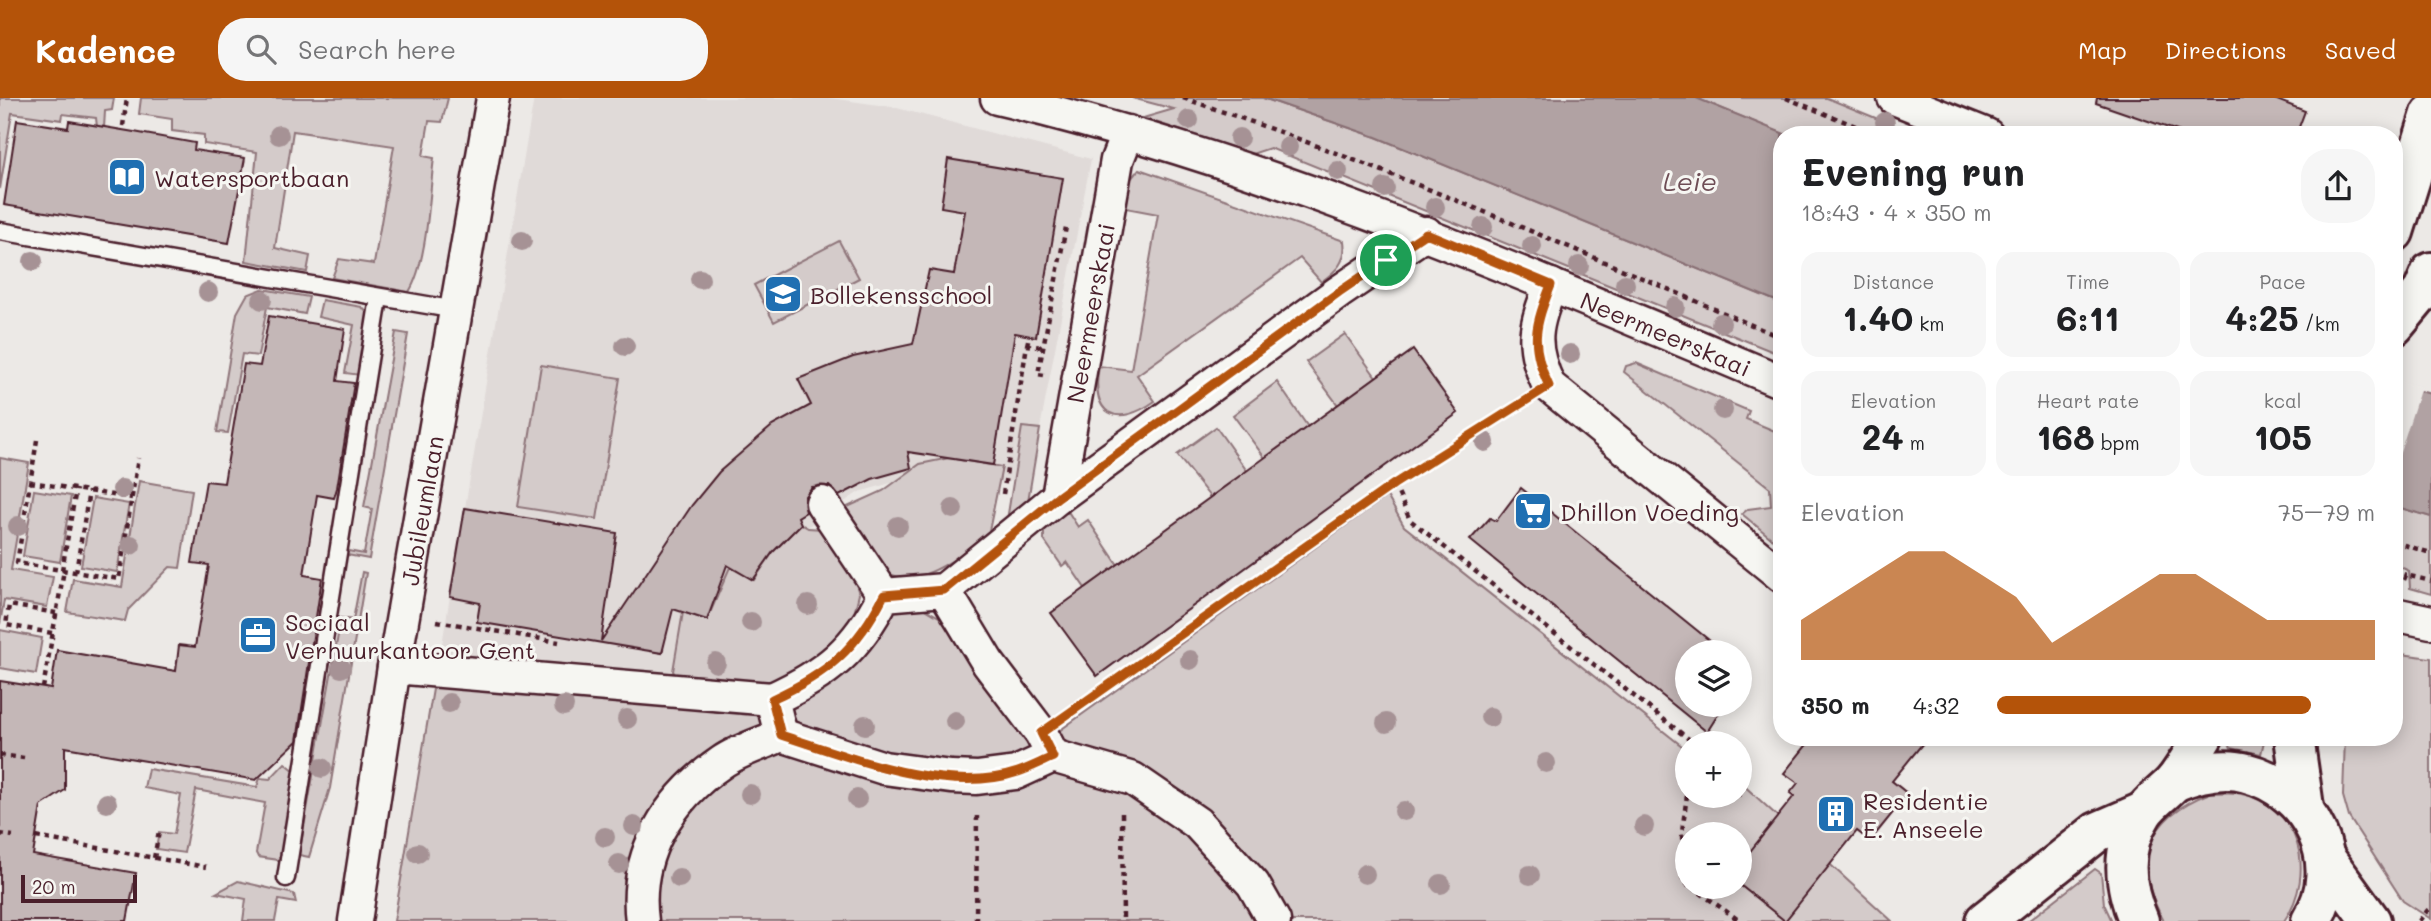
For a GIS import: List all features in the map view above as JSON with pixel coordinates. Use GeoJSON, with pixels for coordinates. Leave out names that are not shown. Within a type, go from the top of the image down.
{"type":"FeatureCollection","features":[{"type":"Feature","properties":{"kind":"street","name":"Jubileumlaan"},"geometry":{"type":"LineString","coordinates":[[355,921],[394,667],[493,98]]}},
{"type":"Feature","properties":{"kind":"street","name":"Neermeerskaai"},"geometry":{"type":"LineString","coordinates":[[997,98],[1128,132],[1426,233],[1773,378]]}},
{"type":"Feature","properties":{"kind":"street"},"geometry":{"type":"LineString","coordinates":[[1894,98],[1964,126]]}},
{"type":"Feature","properties":{"kind":"street"},"geometry":{"type":"LineString","coordinates":[[2403,203],[2431,114]]}},
{"type":"Feature","properties":{"kind":"street","name":"Neermeerskaai"},"geometry":{"type":"LineString","coordinates":[[1058,497],[1117,160],[1128,132]]}},
{"type":"Feature","properties":{"kind":"street"},"geometry":{"type":"LineString","coordinates":[[884,595],[944,590],[1058,497],[1339,292],[1426,233]]}},
{"type":"Feature","properties":{"kind":"street","name":"Neermeerskaai"},"geometry":{"type":"LineString","coordinates":[[1551,285],[1538,318],[1536,358],[1549,386],[1773,569]]}},
{"type":"Feature","properties":{"kind":"street"},"geometry":{"type":"LineString","coordinates":[[2403,312],[2420,286]]}},
{"type":"Feature","properties":{"kind":"street"},"geometry":{"type":"LineString","coordinates":[[822,503],[884,595]]}},
{"type":"Feature","properties":{"kind":"street"},"geometry":{"type":"LineString","coordinates":[[944,590],[988,663],[1047,745],[1133,779],[1197,822],[1253,884],[1274,921]]}},
{"type":"Feature","properties":{"kind":"street"},"geometry":{"type":"LineString","coordinates":[[394,667],[772,699],[821,672],[854,646],[884,595]]}},
{"type":"Feature","properties":{"kind":"street"},"geometry":{"type":"LineString","coordinates":[[2403,616],[2431,622]]}},
{"type":"Feature","properties":{"kind":"street"},"geometry":{"type":"LineString","coordinates":[[772,699],[781,735]]}},
{"type":"Feature","properties":{"kind":"street"},"geometry":{"type":"LineString","coordinates":[[642,921],[639,895],[652,842],[677,799],[723,761],[781,735],[884,768],[977,778],[1016,772],[1047,745]]}},
{"type":"Feature","properties":{"kind":"street"},"geometry":{"type":"LineString","coordinates":[[2139,921],[2129,898],[2125,868],[2130,839],[2143,812],[2174,782],[2197,746]]}},
{"type":"Feature","properties":{"kind":"street"},"geometry":{"type":"LineString","coordinates":[[2295,746],[2304,807]]}},
{"type":"Feature","properties":{"kind":"street"},"geometry":{"type":"LineString","coordinates":[[2174,782],[2211,771],[2246,772],[2278,785],[2304,807],[2319,832],[2326,859],[2325,887],[2311,921]]}},
{"type":"Feature","properties":{"kind":"street"},"geometry":{"type":"LineString","coordinates":[[1984,921],[2097,832],[2143,812]]}},
{"type":"Feature","properties":{"kind":"street"},"geometry":{"type":"LineString","coordinates":[[2326,859],[2371,921]]}},
{"type":"Feature","properties":{"kind":"lane"},"geometry":{"type":"LineString","coordinates":[[0,231],[456,310]]}},
{"type":"Feature","properties":{"kind":"lane"},"geometry":{"type":"LineString","coordinates":[[286,878],[379,298]]}},
{"type":"Feature","properties":{"kind":"path"},"geometry":{"type":"LineString","coordinates":[[123,126],[127,98]]}},
{"type":"Feature","properties":{"kind":"path"},"geometry":{"type":"LineString","coordinates":[[1184,98],[1275,129],[1583,253],[1773,334]]}},
{"type":"Feature","properties":{"kind":"path"},"geometry":{"type":"LineString","coordinates":[[1786,98],[1856,126]]}},
{"type":"Feature","properties":{"kind":"path"},"geometry":{"type":"LineString","coordinates":[[1007,538],[998,526],[1029,336]]}},
{"type":"Feature","properties":{"kind":"path"},"geometry":{"type":"LineString","coordinates":[[1027,345],[1043,347]]}},
{"type":"Feature","properties":{"kind":"path"},"geometry":{"type":"LineString","coordinates":[[1038,374],[1041,361]]}},
{"type":"Feature","properties":{"kind":"path"},"geometry":{"type":"LineString","coordinates":[[1047,745],[1394,484],[1549,386]]}},
{"type":"Feature","properties":{"kind":"path"},"geometry":{"type":"LineString","coordinates":[[37,440],[17,563],[119,579],[138,457]]}},
{"type":"Feature","properties":{"kind":"path"},"geometry":{"type":"LineString","coordinates":[[30,482],[132,498]]}},
{"type":"Feature","properties":{"kind":"path"},"geometry":{"type":"LineString","coordinates":[[1394,484],[1410,520],[1678,731]]}},
{"type":"Feature","properties":{"kind":"path"},"geometry":{"type":"LineString","coordinates":[[43,688],[76,489]]}},
{"type":"Feature","properties":{"kind":"path"},"geometry":{"type":"LineString","coordinates":[[76,572],[89,491]]}},
{"type":"Feature","properties":{"kind":"path"},"geometry":{"type":"LineString","coordinates":[[2403,545],[2431,554]]}},
{"type":"Feature","properties":{"kind":"path"},"geometry":{"type":"LineString","coordinates":[[52,633],[6,625],[9,605],[56,613]]}},
{"type":"Feature","properties":{"kind":"path"},"geometry":{"type":"LineString","coordinates":[[446,622],[561,643]]}},
{"type":"Feature","properties":{"kind":"path"},"geometry":{"type":"LineString","coordinates":[[0,755],[24,758]]}},
{"type":"Feature","properties":{"kind":"path"},"geometry":{"type":"LineString","coordinates":[[1122,776],[1123,921]]}},
{"type":"Feature","properties":{"kind":"path"},"geometry":{"type":"LineString","coordinates":[[976,921],[977,778]]}},
{"type":"Feature","properties":{"kind":"path"},"geometry":{"type":"LineString","coordinates":[[155,858],[159,832]]}},
{"type":"Feature","properties":{"kind":"path"},"geometry":{"type":"LineString","coordinates":[[0,834],[13,836]]}},
{"type":"Feature","properties":{"kind":"path"},"geometry":{"type":"LineString","coordinates":[[36,837],[206,867]]}},
{"type":"Feature","properties":{"kind":"path"},"geometry":{"type":"LineString","coordinates":[[1709,899],[1740,921]]}},
{"type":"Feature","properties":{"kind":"path"},"geometry":{"type":"LineString","coordinates":[[2419,921],[2431,906]]}},
{"type":"Feature","properties":{"kind":"shaded area"},"geometry":{"type":"Polygon","coordinates":[[[0,98],[114,98],[112,110],[105,111],[104,128],[97,127],[96,118],[63,114],[62,120],[12,113],[0,189],[0,98]]]}},
{"type":"Feature","properties":{"kind":"shaded area"},"geometry":{"type":"Polygon","coordinates":[[[141,98],[448,98],[442,122],[429,121],[423,156],[434,158],[427,227],[420,263],[409,292],[332,278],[339,259],[374,264],[394,146],[293,131],[275,248],[310,256],[307,272],[246,261],[257,152],[204,144],[204,135],[172,131],[172,119],[139,114],[141,98]]]}},
{"type":"Feature","properties":{"kind":"shaded area","name":"Bollekensschool"},"geometry":{"type":"Polygon","coordinates":[[[534,98],[830,98],[893,107],[1091,159],[1034,460],[1021,478],[1005,483],[930,472],[859,492],[804,529],[707,681],[439,662],[534,98]]]}},
{"type":"Feature","properties":{"kind":"shaded area"},"geometry":{"type":"Polygon","coordinates":[[[1132,98],[1263,98],[1376,137],[1773,300],[1773,352],[1270,148],[1252,154],[1143,118],[1174,109],[1132,98]]]}},
{"type":"Feature","properties":{"kind":"shaded area"},"geometry":{"type":"Polygon","coordinates":[[[1696,98],[1827,98],[1895,126],[1773,126],[1773,130],[1696,98]]]}},
{"type":"Feature","properties":{"kind":"shaded area"},"geometry":{"type":"Polygon","coordinates":[[[1139,169],[1344,241],[1344,255],[1339,265],[1321,282],[1300,258],[1137,375],[1155,401],[1141,410],[1118,415],[1102,406],[1097,383],[1099,366],[1131,370],[1158,214],[1126,208],[1130,180],[1139,169]]]}},
{"type":"Feature","properties":{"kind":"shaded area"},"geometry":{"type":"Polygon","coordinates":[[[839,241],[859,278],[774,322],[754,285],[839,241]]]}},
{"type":"Feature","properties":{"kind":"shaded area"},"geometry":{"type":"Polygon","coordinates":[[[262,289],[309,297],[305,314],[267,307],[258,356],[242,354],[228,433],[217,432],[237,313],[247,295],[262,289]]]}},
{"type":"Feature","properties":{"kind":"shaded area"},"geometry":{"type":"Polygon","coordinates":[[[322,300],[362,307],[368,314],[360,375],[345,373],[354,325],[318,317],[322,300]]]}},
{"type":"Feature","properties":{"kind":"shaded area"},"geometry":{"type":"Polygon","coordinates":[[[396,332],[408,334],[369,559],[347,555],[348,551],[364,554],[372,509],[364,507],[396,332]]]}},
{"type":"Feature","properties":{"kind":"shaded area"},"geometry":{"type":"Polygon","coordinates":[[[1345,334],[1376,377],[1338,405],[1306,362],[1345,334]]]}},
{"type":"Feature","properties":{"kind":"shaded area"},"geometry":{"type":"Polygon","coordinates":[[[1636,363],[1749,411],[1746,419],[1773,430],[1773,539],[1742,514],[1748,509],[1771,506],[1770,488],[1624,372],[1626,366],[1636,363]]]}},
{"type":"Feature","properties":{"kind":"shaded area"},"geometry":{"type":"Polygon","coordinates":[[[541,365],[620,378],[597,519],[518,507],[541,365]]]}},
{"type":"Feature","properties":{"kind":"shaded area"},"geometry":{"type":"Polygon","coordinates":[[[1277,382],[1308,427],[1265,458],[1233,415],[1277,382]]]}},
{"type":"Feature","properties":{"kind":"shaded area"},"geometry":{"type":"Polygon","coordinates":[[[1022,427],[1040,429],[1027,507],[1007,520],[1022,427]]]}},
{"type":"Feature","properties":{"kind":"shaded area"},"geometry":{"type":"Polygon","coordinates":[[[1216,427],[1247,471],[1210,497],[1177,455],[1216,427]]]}},
{"type":"Feature","properties":{"kind":"shaded area"},"geometry":{"type":"Polygon","coordinates":[[[0,458],[29,463],[11,570],[53,577],[47,607],[4,600],[0,624],[0,458]]]}},
{"type":"Feature","properties":{"kind":"shaded area"},"geometry":{"type":"Polygon","coordinates":[[[949,458],[1002,467],[988,536],[932,572],[916,577],[901,577],[887,572],[874,560],[843,509],[883,491],[920,464],[949,458]]]}},
{"type":"Feature","properties":{"kind":"shaded area"},"geometry":{"type":"Polygon","coordinates":[[[139,481],[192,490],[180,568],[170,567],[128,610],[125,621],[67,612],[73,579],[122,587],[139,481]]]}},
{"type":"Feature","properties":{"kind":"shaded area"},"geometry":{"type":"Polygon","coordinates":[[[34,490],[71,496],[60,562],[23,556],[34,490]]]}},
{"type":"Feature","properties":{"kind":"shaded area"},"geometry":{"type":"Polygon","coordinates":[[[1387,496],[1404,526],[1675,741],[1675,808],[1752,808],[1752,793],[1892,921],[394,921],[434,683],[750,709],[893,610],[920,606],[939,617],[999,699],[1028,745],[1056,733],[1387,496]]]}},
{"type":"Feature","properties":{"kind":"shaded area"},"geometry":{"type":"Polygon","coordinates":[[[93,498],[129,504],[117,572],[81,566],[93,498]]]}},
{"type":"Feature","properties":{"kind":"shaded area"},"geometry":{"type":"Polygon","coordinates":[[[2403,509],[2431,517],[2431,594],[2410,588],[2409,571],[2403,568],[2403,509]]]}},
{"type":"Feature","properties":{"kind":"shaded area"},"geometry":{"type":"Polygon","coordinates":[[[1059,513],[1069,513],[1078,527],[1088,520],[1118,565],[1085,588],[1067,562],[1062,566],[1044,540],[1044,527],[1059,513]]]}},
{"type":"Feature","properties":{"kind":"shaded area"},"geometry":{"type":"Polygon","coordinates":[[[801,524],[808,528],[823,529],[853,574],[859,594],[850,630],[791,681],[757,687],[679,680],[673,671],[683,612],[707,620],[730,567],[754,580],[773,552],[801,524]]]}},
{"type":"Feature","properties":{"kind":"shaded area"},"geometry":{"type":"Polygon","coordinates":[[[362,572],[366,573],[330,788],[309,857],[299,855],[341,618],[353,620],[362,572]]]}},
{"type":"Feature","properties":{"kind":"shaded area"},"geometry":{"type":"Polygon","coordinates":[[[0,630],[42,638],[36,674],[0,668],[0,630]]]}},
{"type":"Feature","properties":{"kind":"shaded area"},"geometry":{"type":"Polygon","coordinates":[[[2403,654],[2431,658],[2431,919],[2403,901],[2349,817],[2343,796],[2345,746],[2403,746],[2403,654]]]}},
{"type":"Feature","properties":{"kind":"shaded area"},"geometry":{"type":"Polygon","coordinates":[[[2230,746],[2263,746],[2261,754],[2230,746]]]}},
{"type":"Feature","properties":{"kind":"shaded area"},"geometry":{"type":"Polygon","coordinates":[[[285,763],[295,771],[278,860],[258,857],[256,853],[265,803],[196,790],[184,853],[156,849],[159,832],[174,834],[181,795],[144,788],[148,769],[257,787],[260,778],[270,779],[285,763]]]}},
{"type":"Feature","properties":{"kind":"shaded area"},"geometry":{"type":"Polygon","coordinates":[[[2210,793],[2237,793],[2259,800],[2276,811],[2289,826],[2297,843],[2301,862],[2300,882],[2284,921],[2164,921],[2148,879],[2147,861],[2151,844],[2159,828],[2171,815],[2210,793]]]}},
{"type":"Feature","properties":{"kind":"shaded area"},"geometry":{"type":"Polygon","coordinates":[[[2095,869],[2101,873],[2104,904],[2112,921],[2028,921],[2095,869]]]}},
{"type":"Feature","properties":{"kind":"shaded area"},"geometry":{"type":"Polygon","coordinates":[[[238,881],[294,894],[296,903],[279,900],[275,921],[243,921],[246,899],[216,893],[238,881]]]}},
{"type":"Feature","properties":{"kind":"water","name":"Leie"},"geometry":{"type":"Polygon","coordinates":[[[1263,98],[1696,98],[1773,129],[1773,300],[1376,137],[1263,98]]]}},
{"type":"Feature","properties":{"kind":"water"},"geometry":{"type":"Polygon","coordinates":[[[2403,386],[2431,394],[2431,517],[2403,509],[2403,386]]]}},
{"type":"Feature","properties":{"kind":"pier"},"geometry":{"type":"Polygon","coordinates":[[[2403,382],[2421,387],[2403,443],[2403,382]]]}},
{"type":"Feature","properties":{"kind":"building"},"geometry":{"type":"Polygon","coordinates":[[[2097,98],[2272,98],[2305,111],[2299,126],[2163,126],[2096,103],[2097,98]]]}},
{"type":"Feature","properties":{"kind":"building"},"geometry":{"type":"Polygon","coordinates":[[[17,120],[68,128],[69,121],[195,143],[194,150],[245,158],[229,243],[4,205],[17,120]]]}},
{"type":"Feature","properties":{"kind":"building"},"geometry":{"type":"Polygon","coordinates":[[[948,159],[1063,178],[1036,337],[1015,333],[993,465],[908,452],[911,468],[872,479],[839,496],[829,486],[812,487],[805,496],[806,512],[798,517],[801,524],[773,552],[753,580],[727,565],[707,620],[673,609],[662,653],[477,622],[480,603],[450,597],[465,508],[617,533],[601,641],[692,505],[719,472],[772,426],[811,405],[798,379],[853,357],[913,344],[929,270],[954,274],[965,211],[941,207],[948,159]]]}},
{"type":"Feature","properties":{"kind":"building"},"geometry":{"type":"Polygon","coordinates":[[[269,316],[345,329],[337,381],[354,383],[337,488],[334,498],[317,495],[304,575],[322,578],[297,741],[256,780],[65,747],[65,790],[41,806],[33,855],[136,873],[127,921],[0,921],[0,681],[51,689],[57,650],[176,671],[179,645],[195,647],[209,565],[192,563],[206,481],[224,483],[244,364],[260,366],[269,316]]]}},
{"type":"Feature","properties":{"kind":"building"},"geometry":{"type":"Polygon","coordinates":[[[1413,350],[1458,413],[1097,676],[1051,613],[1413,350]]]}},
{"type":"Feature","properties":{"kind":"building"},"geometry":{"type":"Polygon","coordinates":[[[1521,488],[1709,640],[1675,640],[1675,706],[1470,540],[1490,518],[1496,521],[1521,488]]]}},
{"type":"Feature","properties":{"kind":"building"},"geometry":{"type":"Polygon","coordinates":[[[1688,717],[1716,717],[1706,731],[1688,717]]]}},
{"type":"Feature","properties":{"kind":"building","name":"Residentie E. Anseele"},"geometry":{"type":"Polygon","coordinates":[[[1806,746],[1921,746],[1892,781],[1908,794],[1870,841],[1857,831],[1785,921],[1752,895],[1752,849],[1794,796],[1790,793],[1798,783],[1784,773],[1806,746]]]}},
{"type":"Feature","properties":{"kind":"place","name":"Watersportbaan"},"geometry":{"type":"Point","coordinates":[127,177]}},
{"type":"Feature","properties":{"kind":"place","name":"Bollekensschool"},"geometry":{"type":"Point","coordinates":[783,294]}},
{"type":"Feature","properties":{"kind":"place","name":"Dhillon Voeding"},"geometry":{"type":"Point","coordinates":[1533,511]}},
{"type":"Feature","properties":{"kind":"place","name":"Sociaal Verhuurkantoor Gent"},"geometry":{"type":"Point","coordinates":[258,635]}},
{"type":"Feature","properties":{"kind":"place","name":"Residentie E. Anseele"},"geometry":{"type":"Point","coordinates":[1836,814]}},
{"type":"Feature","properties":{"kind":"route"},"geometry":{"type":"LineString","coordinates":[[1426,233],[1551,285],[1538,318],[1536,358],[1549,386],[1394,484],[1041,733],[1053,757],[1016,772],[977,778],[951,777],[884,768],[781,735],[772,699],[821,672],[854,646],[884,595],[944,590],[1058,497],[1386,260],[1426,233]]}}]}
